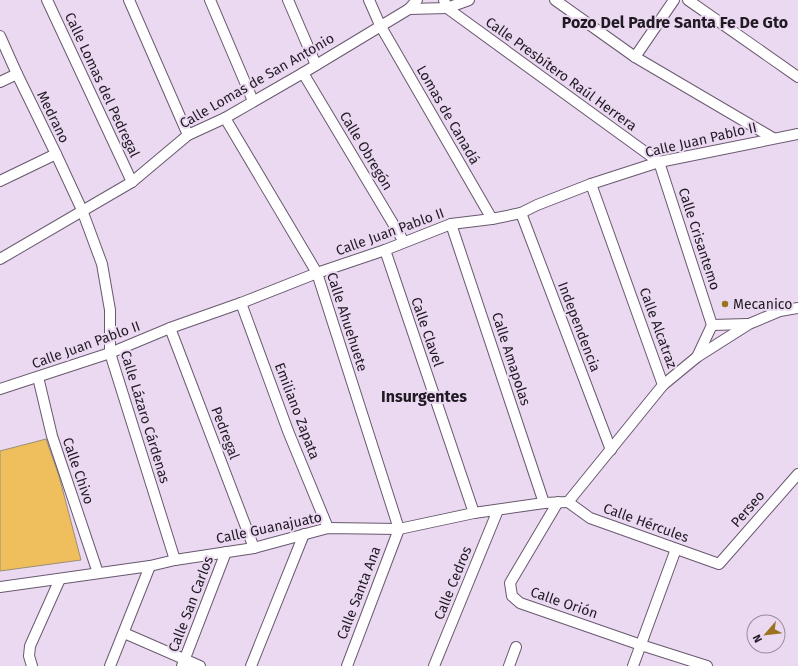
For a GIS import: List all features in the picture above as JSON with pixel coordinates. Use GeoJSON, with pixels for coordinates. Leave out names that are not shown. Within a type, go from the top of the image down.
{"type":"FeatureCollection","features":[{"type":"Feature","properties":{"kind":"street","name":"Calle Lomas del Pedregal"},"geometry":{"type":"LineString","coordinates":[[47,0],[132,182]]}},
{"type":"Feature","properties":{"kind":"street"},"geometry":{"type":"LineString","coordinates":[[129,0],[188,135]]}},
{"type":"Feature","properties":{"kind":"street"},"geometry":{"type":"LineString","coordinates":[[210,0],[253,101]]}},
{"type":"Feature","properties":{"kind":"street"},"geometry":{"type":"LineString","coordinates":[[288,0],[316,66]]}},
{"type":"Feature","properties":{"kind":"street","name":"Lomas de Canadá"},"geometry":{"type":"LineString","coordinates":[[369,0],[380,25],[492,219]]}},
{"type":"Feature","properties":{"kind":"street","name":"Calle Lomas de San Antonio"},"geometry":{"type":"LineString","coordinates":[[0,259],[132,182],[188,135],[225,118],[316,66],[380,25],[409,9],[417,0]]}},
{"type":"Feature","properties":{"kind":"street","name":"Calle Lomas de San Antonio"},"geometry":{"type":"LineString","coordinates":[[409,9],[469,0]]}},
{"type":"Feature","properties":{"kind":"street"},"geometry":{"type":"LineString","coordinates":[[556,0],[636,57],[774,138]]}},
{"type":"Feature","properties":{"kind":"street"},"geometry":{"type":"LineString","coordinates":[[636,57],[674,0]]}},
{"type":"Feature","properties":{"kind":"street"},"geometry":{"type":"LineString","coordinates":[[688,0],[798,77]]}},
{"type":"Feature","properties":{"kind":"street","name":"Calle Presbítero Raúl Herrera"},"geometry":{"type":"LineString","coordinates":[[446,4],[659,162]]}},
{"type":"Feature","properties":{"kind":"street","name":"Medrano"},"geometry":{"type":"LineString","coordinates":[[0,36],[82,210]]}},
{"type":"Feature","properties":{"kind":"street","name":"Calle Obregón"},"geometry":{"type":"LineString","coordinates":[[303,73],[404,242]]}},
{"type":"Feature","properties":{"kind":"street"},"geometry":{"type":"LineString","coordinates":[[0,82],[17,74]]}},
{"type":"Feature","properties":{"kind":"street","name":"Calle Ahuehuete"},"geometry":{"type":"LineString","coordinates":[[225,118],[317,273],[399,529]]}},
{"type":"Feature","properties":{"kind":"street","name":"Calle Juan Pablo II"},"geometry":{"type":"LineString","coordinates":[[0,388],[110,353],[170,328],[317,273],[385,250],[451,224],[492,219],[521,213],[537,205],[591,184],[659,162],[798,134]]}},
{"type":"Feature","properties":{"kind":"street"},"geometry":{"type":"LineString","coordinates":[[0,181],[56,154]]}},
{"type":"Feature","properties":{"kind":"street","name":"Calle Crisantemo"},"geometry":{"type":"LineString","coordinates":[[659,162],[712,325]]}},
{"type":"Feature","properties":{"kind":"street","name":"Calle Alcatraz"},"geometry":{"type":"LineString","coordinates":[[563,502],[611,450],[663,385],[591,184]]}},
{"type":"Feature","properties":{"kind":"street","name":"Calle Lázaro Cárdenas"},"geometry":{"type":"LineString","coordinates":[[82,210],[102,264],[110,310],[110,353],[175,560]]}},
{"type":"Feature","properties":{"kind":"street","name":"Independencia"},"geometry":{"type":"LineString","coordinates":[[521,213],[611,450]]}},
{"type":"Feature","properties":{"kind":"street","name":"Calle Amapolas"},"geometry":{"type":"LineString","coordinates":[[451,224],[544,503]]}},
{"type":"Feature","properties":{"kind":"street","name":"Calle Clavel"},"geometry":{"type":"LineString","coordinates":[[385,250],[474,513]]}},
{"type":"Feature","properties":{"kind":"street","name":"Emiliano Zapata"},"geometry":{"type":"LineString","coordinates":[[241,302],[288,431],[328,528]]}},
{"type":"Feature","properties":{"kind":"street"},"geometry":{"type":"LineString","coordinates":[[663,385],[696,357],[748,324],[780,310],[798,308]]}},
{"type":"Feature","properties":{"kind":"street"},"geometry":{"type":"LineString","coordinates":[[696,357],[712,325],[748,324]]}},
{"type":"Feature","properties":{"kind":"street","name":"Pedregal"},"geometry":{"type":"LineString","coordinates":[[170,328],[254,548]]}},
{"type":"Feature","properties":{"kind":"street","name":"Calle Chivo"},"geometry":{"type":"LineString","coordinates":[[38,377],[52,436],[98,573]]}},
{"type":"Feature","properties":{"kind":"street","name":"Perseo"},"geometry":{"type":"LineString","coordinates":[[719,564],[798,474]]}},
{"type":"Feature","properties":{"kind":"street","name":"Calle Guanajuato"},"geometry":{"type":"LineString","coordinates":[[0,587],[150,566],[175,560],[254,548],[328,528],[399,529],[474,513],[544,503],[563,502]]}},
{"type":"Feature","properties":{"kind":"street","name":"Calle Hércules"},"geometry":{"type":"LineString","coordinates":[[563,502],[590,518],[719,564]]}},
{"type":"Feature","properties":{"kind":"street","name":"Calle Orión"},"geometry":{"type":"LineString","coordinates":[[563,502],[510,583],[512,596],[520,603],[706,666]]}},
{"type":"Feature","properties":{"kind":"street","name":"Calle Cedros"},"geometry":{"type":"LineString","coordinates":[[434,666],[498,510]]}},
{"type":"Feature","properties":{"kind":"street","name":"Calle Santa Ana"},"geometry":{"type":"LineString","coordinates":[[349,665],[399,529]]}},
{"type":"Feature","properties":{"kind":"street"},"geometry":{"type":"LineString","coordinates":[[251,666],[304,534]]}},
{"type":"Feature","properties":{"kind":"street"},"geometry":{"type":"LineString","coordinates":[[634,666],[676,549]]}},
{"type":"Feature","properties":{"kind":"street","name":"Calle San Carlos"},"geometry":{"type":"LineString","coordinates":[[184,663],[226,552]]}},
{"type":"Feature","properties":{"kind":"street"},"geometry":{"type":"LineString","coordinates":[[110,666],[150,566]]}},
{"type":"Feature","properties":{"kind":"street"},"geometry":{"type":"LineString","coordinates":[[30,661],[30,646],[60,579]]}},
{"type":"Feature","properties":{"kind":"street"},"geometry":{"type":"LineString","coordinates":[[124,633],[184,663],[200,666]]}},
{"type":"Feature","properties":{"kind":"street"},"geometry":{"type":"LineString","coordinates":[[509,666],[516,647]]}},
{"type":"Feature","properties":{"kind":"building"},"geometry":{"type":"Polygon","coordinates":[[[46,439],[59,476],[81,560],[0,571],[0,451],[46,439]]]}},
{"type":"Feature","properties":{"kind":"place","name":"Mecanico"},"geometry":{"type":"Point","coordinates":[725,304]}},
{"type":"Feature","properties":{"kind":"district","name":"Pozo Del Padre Santa Fe De Gto"},"geometry":{"type":"Point","coordinates":[675,22]}},
{"type":"Feature","properties":{"kind":"district","name":"Insurgentes"},"geometry":{"type":"Point","coordinates":[424,396]}}]}
